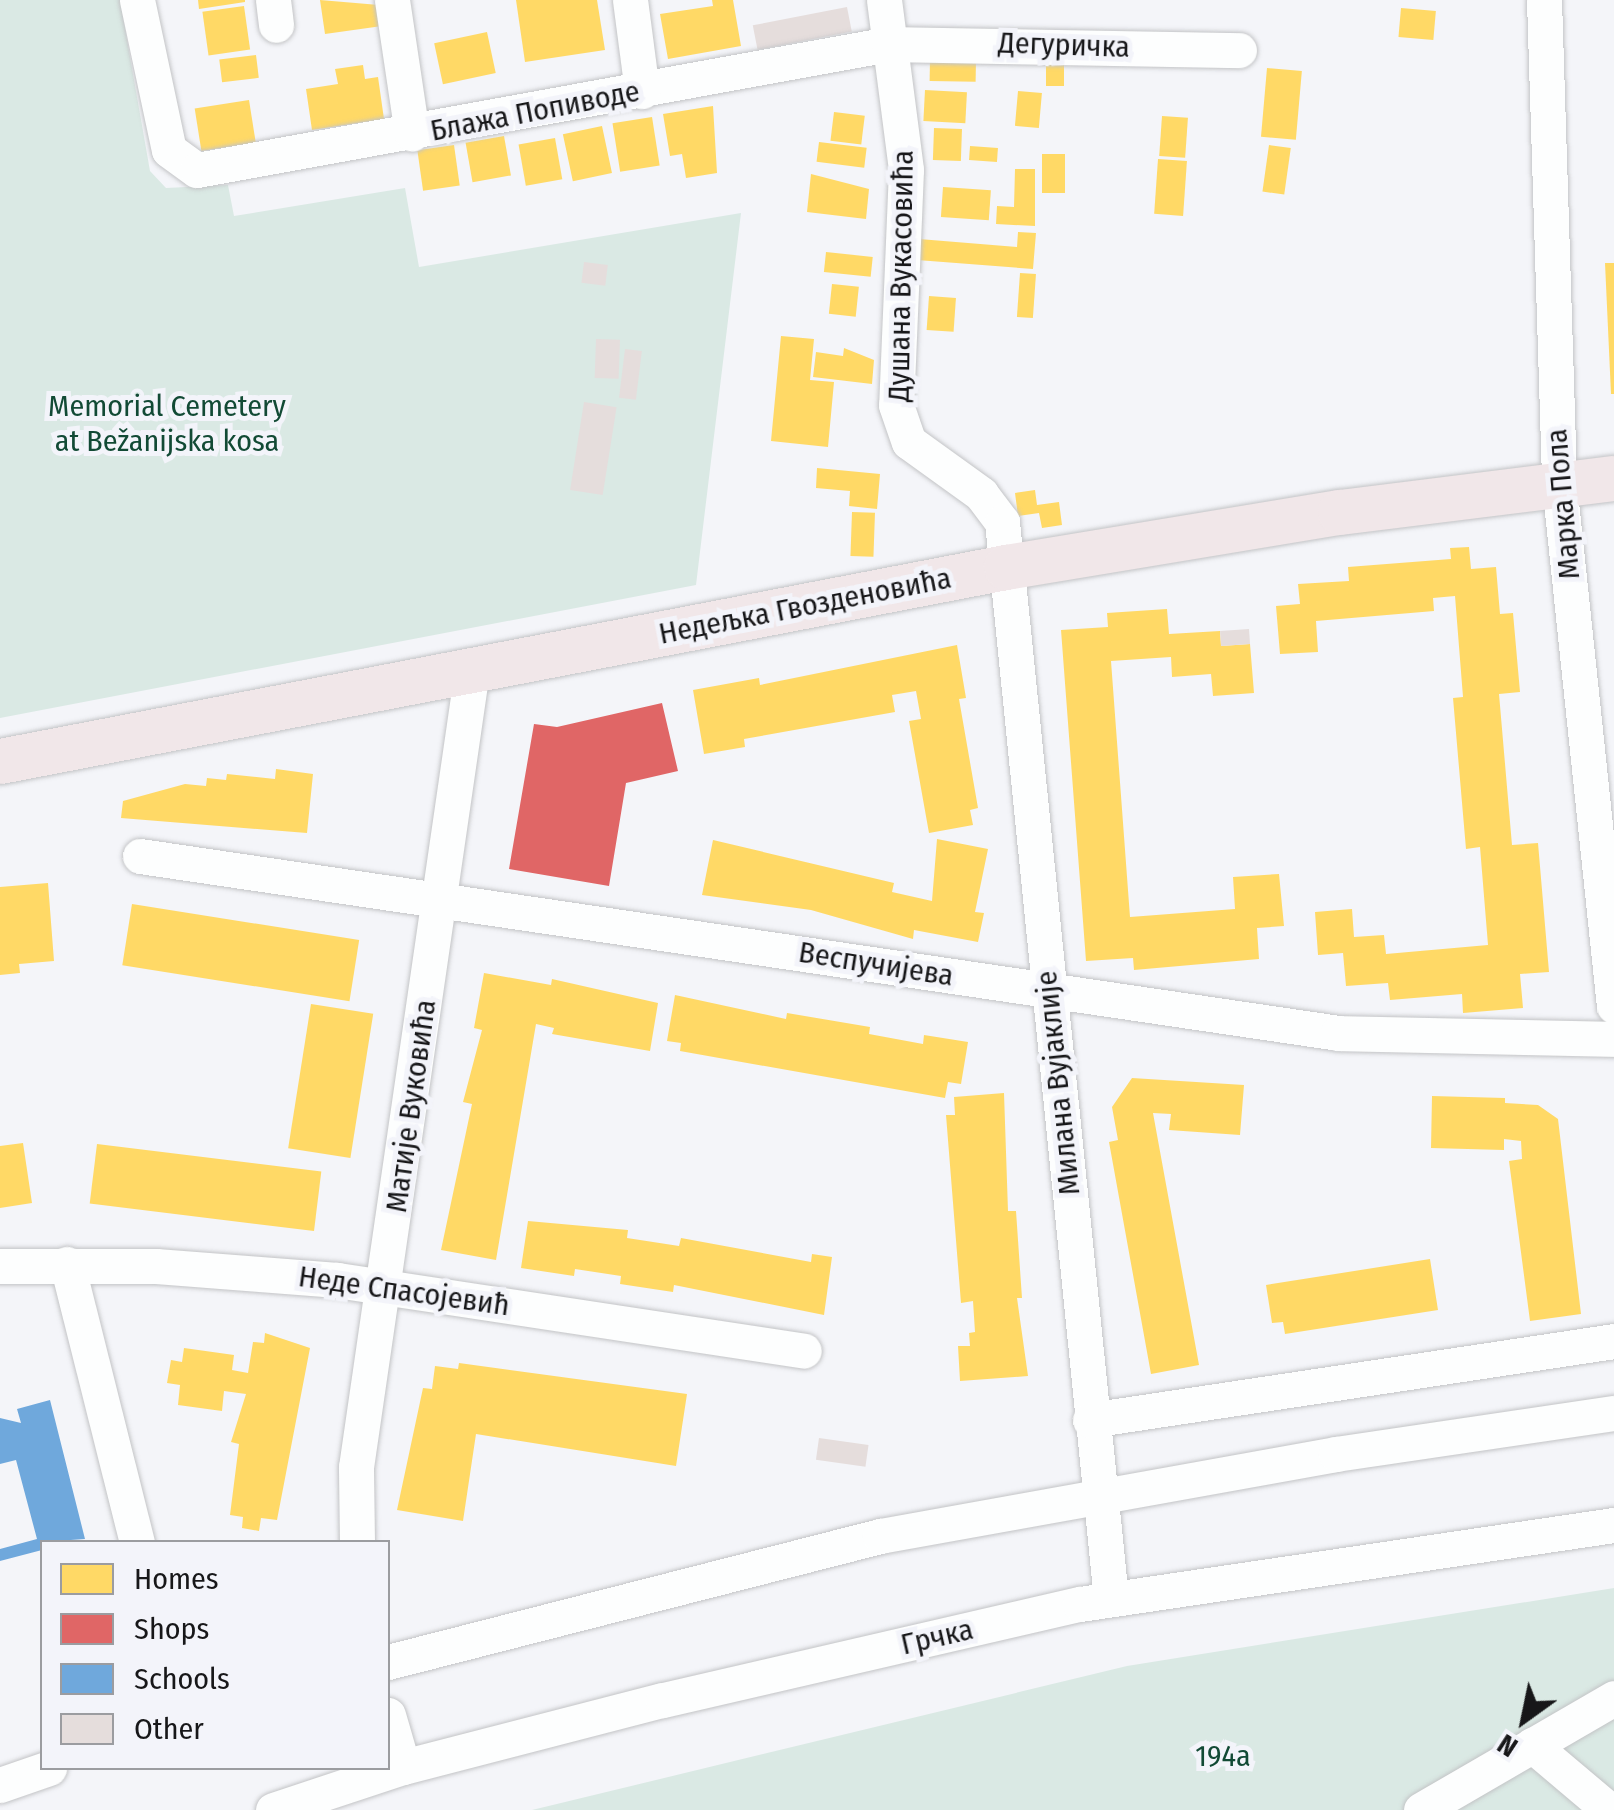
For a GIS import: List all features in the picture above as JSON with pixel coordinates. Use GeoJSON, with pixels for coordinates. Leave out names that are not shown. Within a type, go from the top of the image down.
{"type":"FeatureCollection","features":[{"type":"Feature","properties":{"kind":"main road","name":"Недељка Гвозденовића"},"geometry":{"type":"LineString","coordinates":[[0,761],[1006,567],[1614,478]]}},
{"type":"Feature","properties":{"kind":"street","name":"Блажа Попиводе"},"geometry":{"type":"LineString","coordinates":[[138,0],[169,150],[180,163],[197,170],[412,134],[889,44]]}},
{"type":"Feature","properties":{"kind":"street"},"geometry":{"type":"LineString","coordinates":[[392,0],[412,134]]}},
{"type":"Feature","properties":{"kind":"street"},"geometry":{"type":"LineString","coordinates":[[630,0],[642,90]]}},
{"type":"Feature","properties":{"kind":"street","name":"Душана Вукасовића"},"geometry":{"type":"LineString","coordinates":[[884,0],[906,170],[899,420],[917,450],[995,508],[1006,567]]}},
{"type":"Feature","properties":{"kind":"street","name":"Марка Пола"},"geometry":{"type":"LineString","coordinates":[[1544,0],[1559,484],[1614,1006]]}},
{"type":"Feature","properties":{"kind":"street","name":"Дегуричка"},"geometry":{"type":"LineString","coordinates":[[889,44],[1238,50]]}},
{"type":"Feature","properties":{"kind":"street","name":"Милана Вујаклије"},"geometry":{"type":"LineString","coordinates":[[1006,567],[1096,1495],[1111,1598]]}},
{"type":"Feature","properties":{"kind":"street","name":"Матије Вуковића"},"geometry":{"type":"LineString","coordinates":[[357,1540],[356,1467],[442,898],[472,670]]}},
{"type":"Feature","properties":{"kind":"street","name":"Веспучијева"},"geometry":{"type":"LineString","coordinates":[[140,856],[1338,1033],[1614,1039]]}},
{"type":"Feature","properties":{"kind":"street"},"geometry":{"type":"LineString","coordinates":[[66,1264],[135,1540]]}},
{"type":"Feature","properties":{"kind":"street","name":"Неде Спасојевић"},"geometry":{"type":"LineString","coordinates":[[0,1266],[66,1264],[384,1286],[804,1350]]}},
{"type":"Feature","properties":{"kind":"street"},"geometry":{"type":"LineString","coordinates":[[1090,1420],[1614,1341]]}},
{"type":"Feature","properties":{"kind":"street"},"geometry":{"type":"LineString","coordinates":[[390,1661],[811,1552],[1096,1495],[1614,1413]]}},
{"type":"Feature","properties":{"kind":"street","name":"Грчка"},"geometry":{"type":"LineString","coordinates":[[273,1810],[403,1767],[663,1700],[1111,1598],[1614,1525]]}},
{"type":"Feature","properties":{"kind":"street"},"geometry":{"type":"LineString","coordinates":[[1420,1810],[1614,1698]]}},
{"type":"Feature","properties":{"kind":"street"},"geometry":{"type":"LineString","coordinates":[[390,1722],[403,1767]]}},
{"type":"Feature","properties":{"kind":"street"},"geometry":{"type":"LineString","coordinates":[[1532,1746],[1609,1810]]}},
{"type":"Feature","properties":{"kind":"street"},"geometry":{"type":"LineString","coordinates":[[0,1785],[43,1770]]}},
{"type":"Feature","properties":{"kind":"green space","name":"Memorial Cemetery at Bežanijska kosa"},"geometry":{"type":"Polygon","coordinates":[[[0,0],[120,0],[150,171],[166,188],[228,185],[234,216],[405,188],[419,267],[741,213],[696,585],[0,718],[0,0]]]}},
{"type":"Feature","properties":{"kind":"green space","name":"194a"},"geometry":{"type":"Polygon","coordinates":[[[1614,1588],[1614,1810],[532,1810],[1127,1666],[1614,1588]]]}},
{"type":"Feature","properties":{"kind":"building: Homes"},"geometry":{"type":"Polygon","coordinates":[[[198,0],[245,0],[245,2],[199,9],[198,0]]]}},
{"type":"Feature","properties":{"kind":"building: Homes"},"geometry":{"type":"Polygon","coordinates":[[[320,0],[379,5],[382,26],[325,34],[320,0]]]}},
{"type":"Feature","properties":{"kind":"building: Homes"},"geometry":{"type":"Polygon","coordinates":[[[516,0],[597,0],[605,50],[525,62],[516,0]]]}},
{"type":"Feature","properties":{"kind":"building: Homes"},"geometry":{"type":"Polygon","coordinates":[[[712,0],[733,0],[741,46],[668,59],[660,14],[713,6],[712,0]]]}},
{"type":"Feature","properties":{"kind":"building: Homes"},"geometry":{"type":"Polygon","coordinates":[[[244,6],[250,50],[209,55],[202,12],[244,6]]]}},
{"type":"Feature","properties":{"kind":"building: Homes"},"geometry":{"type":"Polygon","coordinates":[[[1401,8],[1436,11],[1433,40],[1398,37],[1401,8]]]}},
{"type":"Feature","properties":{"kind":"building: Homes"},"geometry":{"type":"Polygon","coordinates":[[[487,32],[496,73],[443,84],[434,43],[487,32]]]}},
{"type":"Feature","properties":{"kind":"building: Homes"},"geometry":{"type":"Polygon","coordinates":[[[256,55],[259,78],[222,82],[219,60],[256,55]]]}},
{"type":"Feature","properties":{"kind":"building: Homes"},"geometry":{"type":"Polygon","coordinates":[[[930,59],[976,60],[976,82],[930,81],[930,59]]]}},
{"type":"Feature","properties":{"kind":"building: Homes"},"geometry":{"type":"Polygon","coordinates":[[[1046,62],[1064,62],[1064,86],[1046,86],[1046,62]]]}},
{"type":"Feature","properties":{"kind":"building: Homes"},"geometry":{"type":"Polygon","coordinates":[[[363,65],[365,79],[378,77],[384,119],[312,130],[306,89],[338,84],[335,69],[363,65]]]}},
{"type":"Feature","properties":{"kind":"building: Homes"},"geometry":{"type":"Polygon","coordinates":[[[1267,68],[1302,71],[1296,140],[1261,137],[1267,68]]]}},
{"type":"Feature","properties":{"kind":"building: Homes"},"geometry":{"type":"Polygon","coordinates":[[[925,90],[967,92],[965,123],[923,121],[925,90]]]}},
{"type":"Feature","properties":{"kind":"building: Homes"},"geometry":{"type":"Polygon","coordinates":[[[1018,91],[1042,93],[1039,128],[1015,126],[1018,91]]]}},
{"type":"Feature","properties":{"kind":"building: Homes"},"geometry":{"type":"Polygon","coordinates":[[[249,100],[256,142],[201,151],[195,109],[249,100]]]}},
{"type":"Feature","properties":{"kind":"building: Homes"},"geometry":{"type":"Polygon","coordinates":[[[713,106],[717,173],[686,178],[682,154],[670,156],[663,114],[713,106]]]}},
{"type":"Feature","properties":{"kind":"building: Homes"},"geometry":{"type":"Polygon","coordinates":[[[834,112],[865,116],[861,145],[830,141],[834,112]]]}},
{"type":"Feature","properties":{"kind":"building: Homes"},"geometry":{"type":"Polygon","coordinates":[[[1162,116],[1188,118],[1185,158],[1159,156],[1162,116]]]}},
{"type":"Feature","properties":{"kind":"building: Homes"},"geometry":{"type":"Polygon","coordinates":[[[652,117],[660,165],[620,172],[612,123],[652,117]]]}},
{"type":"Feature","properties":{"kind":"building: Homes"},"geometry":{"type":"Polygon","coordinates":[[[602,126],[612,173],[573,181],[563,134],[602,126]]]}},
{"type":"Feature","properties":{"kind":"building: Homes"},"geometry":{"type":"Polygon","coordinates":[[[934,128],[962,129],[961,161],[933,160],[934,128]]]}},
{"type":"Feature","properties":{"kind":"building: Homes"},"geometry":{"type":"Polygon","coordinates":[[[504,136],[511,175],[473,182],[466,143],[504,136]]]}},
{"type":"Feature","properties":{"kind":"building: Homes"},"geometry":{"type":"Polygon","coordinates":[[[555,138],[562,179],[526,186],[519,144],[555,138]]]}},
{"type":"Feature","properties":{"kind":"building: Homes"},"geometry":{"type":"Polygon","coordinates":[[[819,142],[867,148],[864,168],[817,162],[819,142]]]}},
{"type":"Feature","properties":{"kind":"building: Homes"},"geometry":{"type":"Polygon","coordinates":[[[454,145],[460,186],[423,191],[417,150],[454,145]]]}},
{"type":"Feature","properties":{"kind":"building: Homes"},"geometry":{"type":"Polygon","coordinates":[[[1269,145],[1291,148],[1284,195],[1262,192],[1269,145]]]}},
{"type":"Feature","properties":{"kind":"building: Homes"},"geometry":{"type":"Polygon","coordinates":[[[970,146],[998,148],[997,162],[969,160],[970,146]]]}},
{"type":"Feature","properties":{"kind":"building: Homes"},"geometry":{"type":"Polygon","coordinates":[[[1042,154],[1065,154],[1065,193],[1042,193],[1042,154]]]}},
{"type":"Feature","properties":{"kind":"building: Homes"},"geometry":{"type":"Polygon","coordinates":[[[1158,159],[1187,161],[1183,216],[1154,214],[1158,159]]]}},
{"type":"Feature","properties":{"kind":"building: Homes"},"geometry":{"type":"Polygon","coordinates":[[[1015,169],[1035,169],[1035,226],[996,224],[997,206],[1014,207],[1015,169]]]}},
{"type":"Feature","properties":{"kind":"building: Homes"},"geometry":{"type":"Polygon","coordinates":[[[811,174],[869,189],[866,219],[807,212],[811,174]]]}},
{"type":"Feature","properties":{"kind":"building: Homes"},"geometry":{"type":"Polygon","coordinates":[[[943,187],[991,190],[989,220],[941,217],[943,187]]]}},
{"type":"Feature","properties":{"kind":"building: Homes"},"geometry":{"type":"Polygon","coordinates":[[[1018,232],[1036,233],[1033,269],[917,260],[919,239],[1017,247],[1018,232]]]}},
{"type":"Feature","properties":{"kind":"building: Homes"},"geometry":{"type":"Polygon","coordinates":[[[826,252],[873,257],[871,277],[824,272],[826,252]]]}},
{"type":"Feature","properties":{"kind":"building: Homes"},"geometry":{"type":"Polygon","coordinates":[[[1605,263],[1614,263],[1614,394],[1611,394],[1605,263]]]}},
{"type":"Feature","properties":{"kind":"building: Homes"},"geometry":{"type":"Polygon","coordinates":[[[1020,273],[1036,274],[1033,318],[1017,317],[1020,273]]]}},
{"type":"Feature","properties":{"kind":"building: Homes"},"geometry":{"type":"Polygon","coordinates":[[[832,284],[859,287],[856,317],[829,314],[832,284]]]}},
{"type":"Feature","properties":{"kind":"building: Homes"},"geometry":{"type":"Polygon","coordinates":[[[929,296],[956,298],[954,332],[927,330],[929,296]]]}},
{"type":"Feature","properties":{"kind":"building: Homes"},"geometry":{"type":"Polygon","coordinates":[[[781,336],[814,339],[810,380],[834,382],[828,447],[771,441],[781,336]]]}},
{"type":"Feature","properties":{"kind":"building: Homes"},"geometry":{"type":"Polygon","coordinates":[[[844,348],[874,360],[872,384],[813,377],[816,352],[843,356],[844,348]]]}},
{"type":"Feature","properties":{"kind":"building: Homes"},"geometry":{"type":"Polygon","coordinates":[[[817,468],[880,474],[877,509],[849,506],[850,491],[816,488],[817,468]]]}},
{"type":"Feature","properties":{"kind":"building: Homes"},"geometry":{"type":"Polygon","coordinates":[[[1035,490],[1037,505],[1059,502],[1062,525],[1042,528],[1039,513],[1018,516],[1015,493],[1035,490]]]}},
{"type":"Feature","properties":{"kind":"building: Homes"},"geometry":{"type":"Polygon","coordinates":[[[852,512],[875,513],[873,557],[850,556],[852,512]]]}},
{"type":"Feature","properties":{"kind":"building: Homes"},"geometry":{"type":"Polygon","coordinates":[[[1469,547],[1471,569],[1496,567],[1500,614],[1513,613],[1520,692],[1499,694],[1512,845],[1538,843],[1549,972],[1520,974],[1523,1008],[1463,1013],[1462,994],[1390,1000],[1388,983],[1346,986],[1343,953],[1318,955],[1315,912],[1352,909],[1354,937],[1384,935],[1386,954],[1488,945],[1480,847],[1466,849],[1453,698],[1463,697],[1455,596],[1433,598],[1434,611],[1316,621],[1318,652],[1280,654],[1276,606],[1300,604],[1298,584],[1349,581],[1348,567],[1451,559],[1450,548],[1469,547]]]}},
{"type":"Feature","properties":{"kind":"building: Homes"},"geometry":{"type":"Polygon","coordinates":[[[1167,609],[1169,634],[1220,631],[1221,646],[1250,644],[1254,693],[1213,696],[1211,674],[1172,677],[1171,657],[1111,661],[1130,917],[1235,909],[1233,877],[1279,874],[1284,926],[1257,928],[1259,959],[1134,970],[1133,958],[1086,961],[1061,630],[1108,627],[1107,613],[1167,609]]]}},
{"type":"Feature","properties":{"kind":"building: Homes"},"geometry":{"type":"Polygon","coordinates":[[[957,645],[966,698],[959,699],[978,808],[970,810],[973,825],[929,833],[909,721],[921,719],[916,691],[892,695],[895,712],[744,739],[745,747],[704,754],[693,690],[759,678],[760,685],[957,645]]]}},
{"type":"Feature","properties":{"kind":"building: Homes"},"geometry":{"type":"Polygon","coordinates":[[[276,769],[313,774],[307,833],[121,818],[123,801],[185,784],[206,786],[207,778],[226,780],[227,774],[275,779],[276,769]]]}},
{"type":"Feature","properties":{"kind":"building: Homes"},"geometry":{"type":"Polygon","coordinates":[[[937,839],[988,849],[975,912],[984,913],[978,942],[914,930],[913,939],[811,910],[702,895],[713,840],[894,883],[892,892],[932,901],[937,839]]]}},
{"type":"Feature","properties":{"kind":"building: Homes"},"geometry":{"type":"Polygon","coordinates":[[[48,883],[54,961],[19,964],[20,973],[0,975],[0,887],[48,883]]]}},
{"type":"Feature","properties":{"kind":"building: Homes"},"geometry":{"type":"Polygon","coordinates":[[[132,904],[359,940],[349,1001],[122,965],[132,904]]]}},
{"type":"Feature","properties":{"kind":"building: Homes"},"geometry":{"type":"Polygon","coordinates":[[[484,973],[551,985],[552,979],[658,1003],[650,1051],[552,1034],[554,1028],[536,1024],[496,1260],[441,1250],[472,1104],[463,1102],[482,1030],[474,1028],[484,973]]]}},
{"type":"Feature","properties":{"kind":"building: Homes"},"geometry":{"type":"Polygon","coordinates":[[[675,995],[786,1019],[787,1013],[870,1027],[869,1034],[923,1044],[924,1035],[968,1042],[961,1084],[948,1082],[945,1098],[680,1051],[681,1043],[667,1041],[675,995]]]}},
{"type":"Feature","properties":{"kind":"building: Homes"},"geometry":{"type":"Polygon","coordinates":[[[311,1004],[373,1014],[350,1158],[288,1148],[311,1004]]]}},
{"type":"Feature","properties":{"kind":"building: Homes"},"geometry":{"type":"Polygon","coordinates":[[[1132,1078],[1244,1085],[1240,1135],[1169,1130],[1171,1114],[1153,1113],[1199,1365],[1151,1374],[1109,1142],[1118,1140],[1112,1107],[1132,1078]]]}},
{"type":"Feature","properties":{"kind":"building: Homes"},"geometry":{"type":"Polygon","coordinates":[[[1004,1093],[1008,1211],[1016,1211],[1022,1298],[1017,1298],[1028,1376],[960,1381],[958,1346],[970,1346],[969,1333],[975,1332],[973,1301],[961,1303],[946,1115],[955,1115],[954,1097],[1004,1093]]]}},
{"type":"Feature","properties":{"kind":"building: Homes"},"geometry":{"type":"Polygon","coordinates":[[[1432,1096],[1505,1098],[1505,1103],[1538,1105],[1558,1119],[1581,1314],[1530,1321],[1509,1161],[1522,1159],[1521,1141],[1504,1139],[1504,1150],[1431,1148],[1432,1096]]]}},
{"type":"Feature","properties":{"kind":"building: Homes"},"geometry":{"type":"Polygon","coordinates":[[[23,1143],[32,1203],[0,1208],[0,1146],[23,1143]]]}},
{"type":"Feature","properties":{"kind":"building: Homes"},"geometry":{"type":"Polygon","coordinates":[[[97,1144],[321,1172],[314,1231],[90,1204],[97,1144]]]}},
{"type":"Feature","properties":{"kind":"building: Homes"},"geometry":{"type":"Polygon","coordinates":[[[528,1221],[628,1230],[627,1238],[679,1246],[681,1238],[811,1262],[812,1254],[832,1257],[824,1315],[674,1285],[673,1292],[620,1284],[621,1276],[575,1269],[574,1276],[521,1268],[528,1221]]]}},
{"type":"Feature","properties":{"kind":"building: Homes"},"geometry":{"type":"Polygon","coordinates":[[[1430,1259],[1438,1310],[1285,1334],[1283,1322],[1272,1323],[1266,1285],[1430,1259]]]}},
{"type":"Feature","properties":{"kind":"building: Homes"},"geometry":{"type":"Polygon","coordinates":[[[265,1333],[310,1348],[277,1520],[261,1518],[259,1531],[242,1528],[243,1517],[230,1515],[239,1444],[231,1442],[246,1394],[224,1391],[222,1411],[178,1405],[180,1385],[167,1383],[171,1360],[182,1362],[184,1348],[234,1355],[232,1370],[248,1373],[253,1342],[264,1343],[265,1333]]]}},
{"type":"Feature","properties":{"kind":"building: Homes"},"geometry":{"type":"Polygon","coordinates":[[[459,1363],[687,1394],[676,1466],[476,1434],[463,1521],[397,1510],[423,1388],[432,1389],[435,1366],[458,1369],[459,1363]]]}},
{"type":"Feature","properties":{"kind":"building: Shops"},"geometry":{"type":"Polygon","coordinates":[[[662,703],[678,771],[626,783],[609,886],[509,869],[534,724],[557,727],[662,703]]]}},
{"type":"Feature","properties":{"kind":"building: Schools"},"geometry":{"type":"Polygon","coordinates":[[[50,1400],[85,1539],[40,1540],[40,1551],[0,1561],[0,1549],[37,1539],[16,1460],[0,1464],[0,1418],[21,1423],[17,1409],[50,1400]]]}},
{"type":"Feature","properties":{"kind":"building: Other"},"geometry":{"type":"Polygon","coordinates":[[[847,7],[852,32],[758,50],[753,25],[847,7]]]}},
{"type":"Feature","properties":{"kind":"building: Other"},"geometry":{"type":"Polygon","coordinates":[[[584,262],[608,265],[605,286],[581,283],[584,262]]]}},
{"type":"Feature","properties":{"kind":"building: Other"},"geometry":{"type":"Polygon","coordinates":[[[596,339],[620,340],[619,379],[595,378],[596,339]]]}},
{"type":"Feature","properties":{"kind":"building: Other"},"geometry":{"type":"Polygon","coordinates":[[[625,349],[642,351],[636,400],[619,398],[625,349]]]}},
{"type":"Feature","properties":{"kind":"building: Other"},"geometry":{"type":"Polygon","coordinates":[[[584,402],[617,407],[603,495],[570,490],[584,402]]]}},
{"type":"Feature","properties":{"kind":"building: Other"},"geometry":{"type":"Polygon","coordinates":[[[1249,629],[1250,644],[1221,646],[1220,631],[1249,629]]]}},
{"type":"Feature","properties":{"kind":"building: Other"},"geometry":{"type":"Polygon","coordinates":[[[819,1438],[869,1445],[865,1467],[816,1460],[819,1438]]]}}]}
